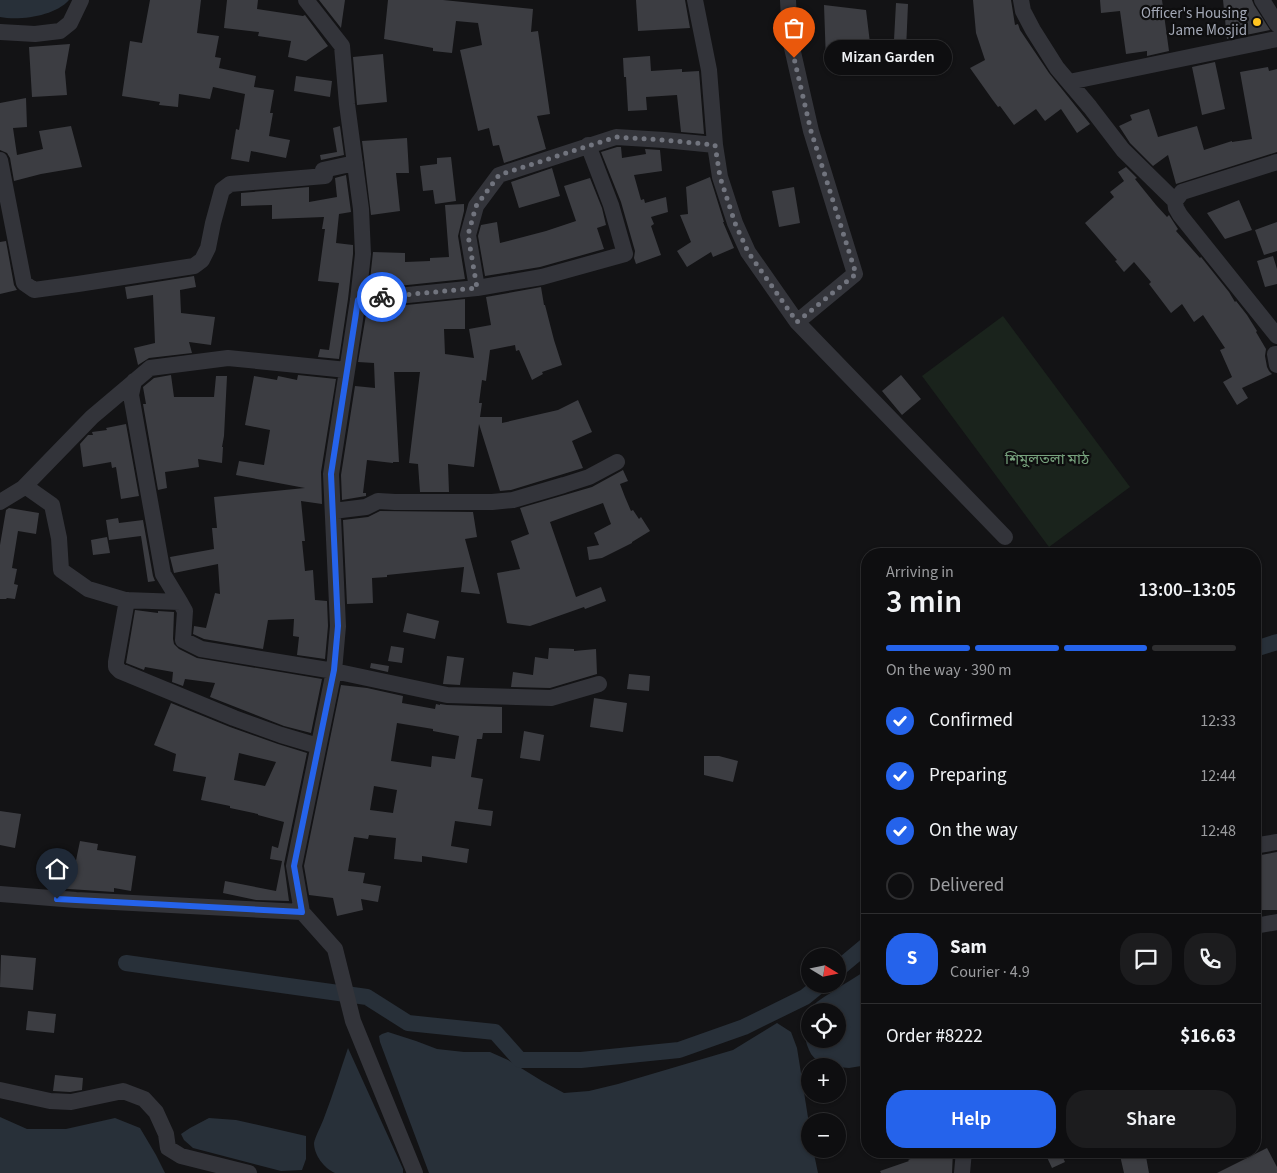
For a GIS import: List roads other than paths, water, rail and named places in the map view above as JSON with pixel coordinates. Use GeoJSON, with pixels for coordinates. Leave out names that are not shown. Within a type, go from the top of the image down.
{"type":"FeatureCollection","features":[{"type":"Feature","properties":{"kind":"street"},"geometry":{"type":"LineString","coordinates":[[0,32],[35,34],[60,31],[70,22],[81,0]]}},
{"type":"Feature","properties":{"kind":"street"},"geometry":{"type":"LineString","coordinates":[[306,0],[342,46],[347,104],[361,209],[363,254],[358,300],[331,474],[338,626],[334,670],[294,866],[302,912],[335,949],[353,1021],[414,1173]]}},
{"type":"Feature","properties":{"kind":"street"},"geometry":{"type":"LineString","coordinates":[[695,0],[708,70],[720,177],[735,223],[748,252],[797,322],[1005,537]]}},
{"type":"Feature","properties":{"kind":"street"},"geometry":{"type":"LineString","coordinates":[[788,0],[790,39],[811,131],[856,274],[797,322]]}},
{"type":"Feature","properties":{"kind":"street"},"geometry":{"type":"LineString","coordinates":[[1021,0],[1023,11],[1032,30],[1057,68],[1123,150],[1174,201],[1180,215],[1277,336]]}},
{"type":"Feature","properties":{"kind":"street"},"geometry":{"type":"LineString","coordinates":[[1262,0],[1277,24]]}},
{"type":"Feature","properties":{"kind":"street"},"geometry":{"type":"LineString","coordinates":[[1069,82],[1277,39]]}},
{"type":"Feature","properties":{"kind":"street"},"geometry":{"type":"LineString","coordinates":[[477,288],[468,235],[476,206],[499,175],[616,137],[715,145]]}},
{"type":"Feature","properties":{"kind":"street"},"geometry":{"type":"LineString","coordinates":[[358,300],[477,288],[542,277],[625,254],[611,205],[588,145]]}},
{"type":"Feature","properties":{"kind":"street"},"geometry":{"type":"LineString","coordinates":[[0,160],[24,283],[34,290],[194,266],[202,260],[208,248],[222,190],[230,184],[325,176],[323,170],[355,163]]}},
{"type":"Feature","properties":{"kind":"street"},"geometry":{"type":"LineString","coordinates":[[1174,201],[1182,192],[1277,162]]}},
{"type":"Feature","properties":{"kind":"street"},"geometry":{"type":"LineString","coordinates":[[1277,354],[1275,354],[1277,365]]}},
{"type":"Feature","properties":{"kind":"street"},"geometry":{"type":"LineString","coordinates":[[0,502],[25,486],[92,417],[150,368],[228,358],[347,370]]}},
{"type":"Feature","properties":{"kind":"street"},"geometry":{"type":"LineString","coordinates":[[134,381],[131,395],[163,574],[185,611],[182,640],[201,649],[334,670],[447,695],[551,698],[599,684]]}},
{"type":"Feature","properties":{"kind":"street"},"geometry":{"type":"LineString","coordinates":[[333,510],[366,507],[378,501],[492,502],[514,500],[589,477],[617,462]]}},
{"type":"Feature","properties":{"kind":"street"},"geometry":{"type":"LineString","coordinates":[[25,486],[52,505],[59,538],[61,570],[88,589],[127,600],[180,602]]}},
{"type":"Feature","properties":{"kind":"street"},"geometry":{"type":"LineString","coordinates":[[127,600],[116,662],[116,667],[120,671],[234,718],[318,746]]}},
{"type":"Feature","properties":{"kind":"street"},"geometry":{"type":"LineString","coordinates":[[1261,845],[1277,842]]}},
{"type":"Feature","properties":{"kind":"street"},"geometry":{"type":"LineString","coordinates":[[0,894],[302,912]]}},
{"type":"Feature","properties":{"kind":"street"},"geometry":{"type":"LineString","coordinates":[[1261,925],[1277,922]]}},
{"type":"Feature","properties":{"kind":"street"},"geometry":{"type":"LineString","coordinates":[[0,1090],[50,1101],[71,1102],[123,1091],[144,1099],[156,1112],[166,1134],[168,1148],[181,1156],[249,1173]]}},
{"type":"Feature","properties":{"kind":"street"},"geometry":{"type":"LineString","coordinates":[[962,1173],[963,1158]]}},
{"type":"Feature","properties":{"kind":"waterway"},"geometry":{"type":"LineString","coordinates":[[1261,647],[1277,642]]}},
{"type":"Feature","properties":{"kind":"waterway"},"geometry":{"type":"LineString","coordinates":[[846,962],[861,950]]}},
{"type":"Feature","properties":{"kind":"waterway"},"geometry":{"type":"LineString","coordinates":[[126,963],[367,997],[408,1023],[495,1032],[520,1060],[581,1060],[679,1050],[744,1027],[810,993]]}},
{"type":"Feature","properties":{"kind":"place","name":"Officer's Housing Jame Mosjid"},"geometry":{"type":"Point","coordinates":[1257,22]}},
{"type":"Feature","properties":{"kind":"place","name":"Mizan Garden"},"geometry":{"type":"Point","coordinates":[794,58]}},
{"type":"Feature","properties":{"kind":"park label","name":"শিমুলতলা মাঠ"},"geometry":{"type":"Point","coordinates":[1047,459]}}]}
